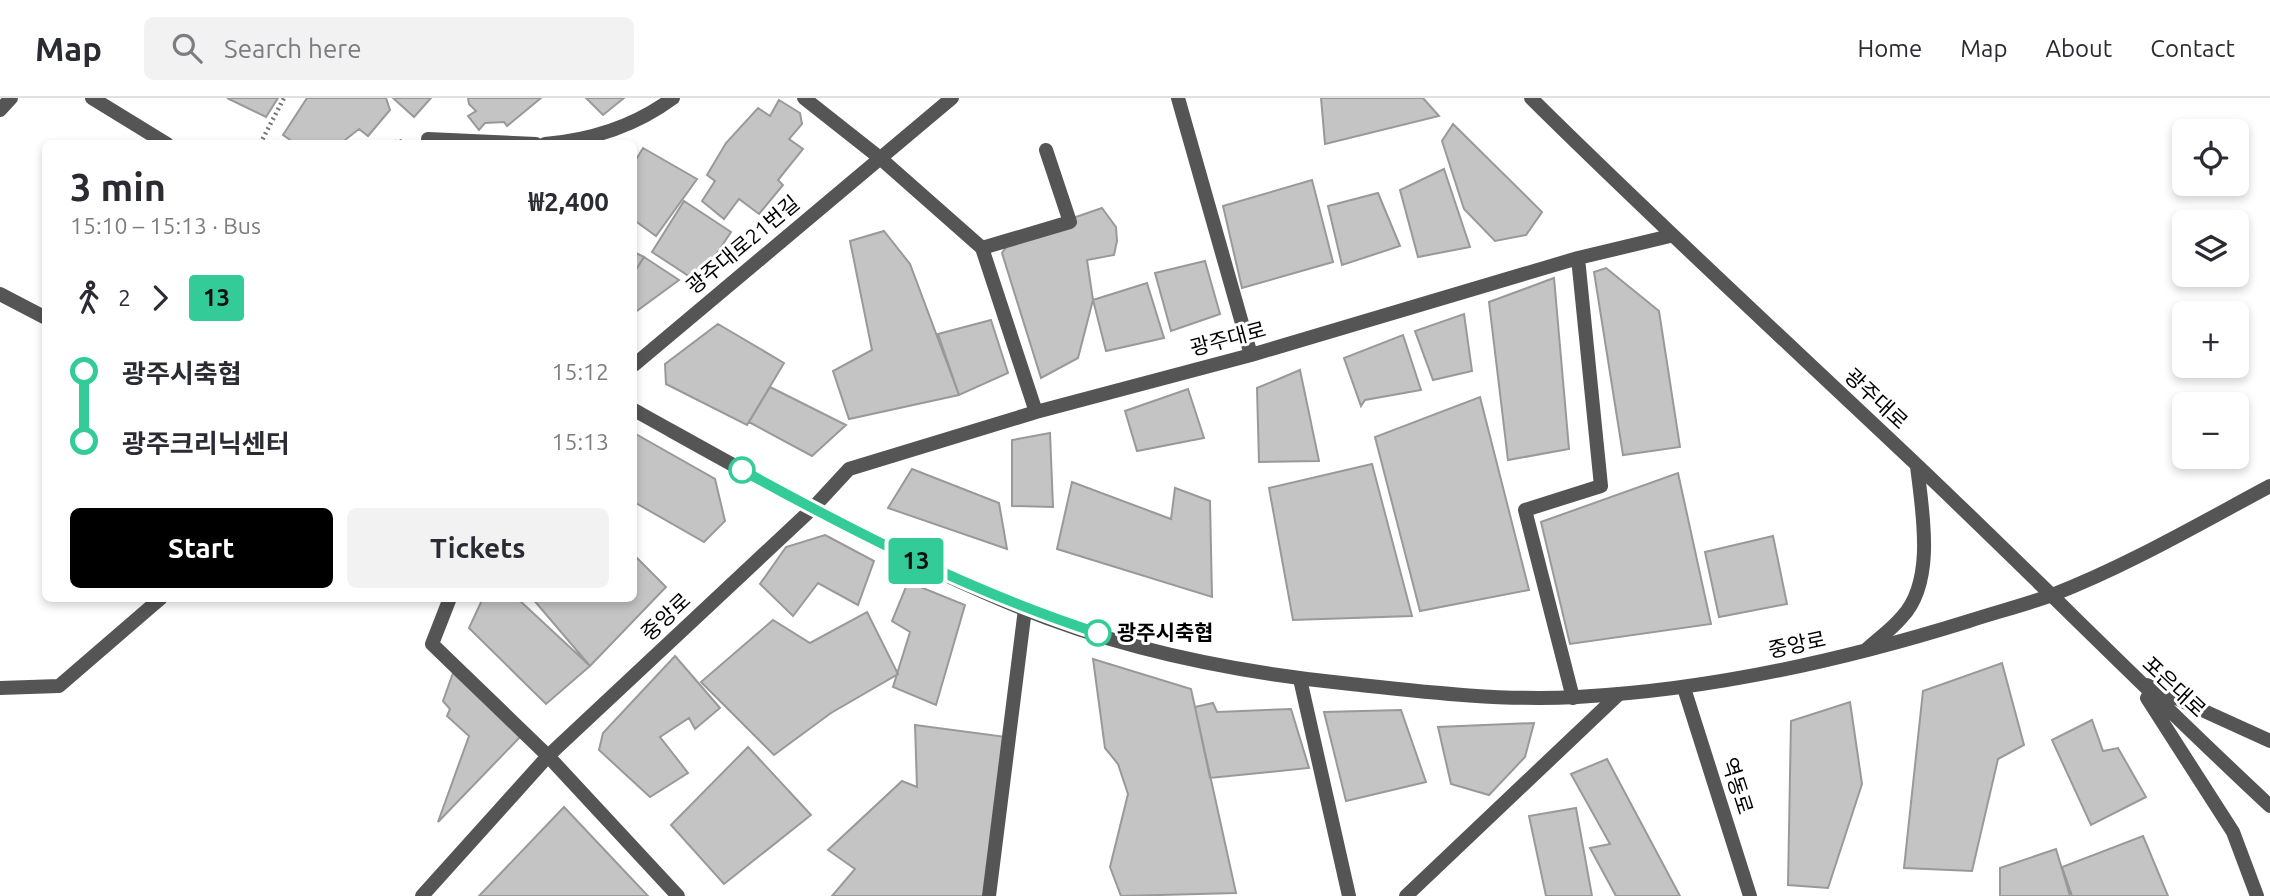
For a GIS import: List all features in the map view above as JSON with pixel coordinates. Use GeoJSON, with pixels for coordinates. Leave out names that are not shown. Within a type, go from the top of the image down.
{"type":"FeatureCollection","features":[{"type":"Feature","properties":{"kind":"street"},"geometry":{"type":"LineString","coordinates":[[0,110],[11,98]]}},
{"type":"Feature","properties":{"kind":"street"},"geometry":{"type":"LineString","coordinates":[[92,98],[160,140]]}},
{"type":"Feature","properties":{"kind":"street"},"geometry":{"type":"LineString","coordinates":[[584,140],[621,128],[673,98]]}},
{"type":"Feature","properties":{"kind":"street"},"geometry":{"type":"LineString","coordinates":[[804,98],[880,158],[982,247],[1035,412]]}},
{"type":"Feature","properties":{"kind":"street","name":"광주대로21번길"},"geometry":{"type":"LineString","coordinates":[[637,362],[952,98]]}},
{"type":"Feature","properties":{"kind":"street"},"geometry":{"type":"LineString","coordinates":[[1178,98],[1251,355]]}},
{"type":"Feature","properties":{"kind":"street","name":"광주대로"},"geometry":{"type":"LineString","coordinates":[[1531,98],[1670,236],[2052,595]]}},
{"type":"Feature","properties":{"kind":"street"},"geometry":{"type":"LineString","coordinates":[[428,139],[450,140]]}},
{"type":"Feature","properties":{"kind":"street"},"geometry":{"type":"LineString","coordinates":[[982,247],[1070,222],[1046,150]]}},
{"type":"Feature","properties":{"kind":"street","name":"광주대로"},"geometry":{"type":"LineString","coordinates":[[812,509],[849,469],[1035,412],[1251,355],[1578,258],[1670,236]]}},
{"type":"Feature","properties":{"kind":"street"},"geometry":{"type":"LineString","coordinates":[[1573,698],[1525,510],[1601,486],[1578,258]]}},
{"type":"Feature","properties":{"kind":"street"},"geometry":{"type":"LineString","coordinates":[[0,294],[42,316]]}},
{"type":"Feature","properties":{"kind":"street","name":"중앙로"},"geometry":{"type":"LineString","coordinates":[[637,412],[812,509],[1025,610],[1172,656],[1300,679],[1480,696],[1573,698],[1684,688],[1864,652],[2052,595],[2185,532],[2270,486]]}},
{"type":"Feature","properties":{"kind":"street"},"geometry":{"type":"LineString","coordinates":[[1864,652],[1905,615],[1921,579],[1925,535],[1917,466]]}},
{"type":"Feature","properties":{"kind":"street","name":"중앙로"},"geometry":{"type":"LineString","coordinates":[[422,896],[548,756],[812,509]]}},
{"type":"Feature","properties":{"kind":"street","name":"포은대로"},"geometry":{"type":"LineString","coordinates":[[2052,595],[2134,679],[2270,806]]}},
{"type":"Feature","properties":{"kind":"street"},"geometry":{"type":"LineString","coordinates":[[0,688],[59,686],[156,602]]}},
{"type":"Feature","properties":{"kind":"street"},"geometry":{"type":"LineString","coordinates":[[448,602],[432,644],[548,756],[678,896]]}},
{"type":"Feature","properties":{"kind":"street"},"geometry":{"type":"LineString","coordinates":[[989,896],[1025,610]]}},
{"type":"Feature","properties":{"kind":"street"},"geometry":{"type":"LineString","coordinates":[[1300,679],[1349,896]]}},
{"type":"Feature","properties":{"kind":"street"},"geometry":{"type":"LineString","coordinates":[[2134,679],[2270,741]]}},
{"type":"Feature","properties":{"kind":"street"},"geometry":{"type":"LineString","coordinates":[[2134,679],[2233,832],[2257,896]]}},
{"type":"Feature","properties":{"kind":"street","name":"역동로"},"geometry":{"type":"LineString","coordinates":[[1684,688],[1750,896]]}},
{"type":"Feature","properties":{"kind":"street"},"geometry":{"type":"LineString","coordinates":[[1406,896],[1423,891],[1619,694]]}},
{"type":"Feature","properties":{"kind":"path"},"geometry":{"type":"LineString","coordinates":[[262,140],[284,98]]}},
{"type":"Feature","properties":{"kind":"building"},"geometry":{"type":"Polygon","coordinates":[[[227,98],[278,98],[266,117],[227,98]]]}},
{"type":"Feature","properties":{"kind":"building"},"geometry":{"type":"Polygon","coordinates":[[[307,98],[386,98],[390,110],[368,136],[359,129],[345,140],[290,140],[283,135],[307,98]]]}},
{"type":"Feature","properties":{"kind":"building"},"geometry":{"type":"Polygon","coordinates":[[[393,98],[431,98],[414,117],[393,98]]]}},
{"type":"Feature","properties":{"kind":"building"},"geometry":{"type":"Polygon","coordinates":[[[468,98],[541,98],[507,126],[504,122],[485,123],[479,130],[468,116],[476,111],[469,104],[468,98]]]}},
{"type":"Feature","properties":{"kind":"building"},"geometry":{"type":"Polygon","coordinates":[[[586,98],[624,98],[603,115],[586,98]]]}},
{"type":"Feature","properties":{"kind":"building"},"geometry":{"type":"Polygon","coordinates":[[[1321,98],[1423,98],[1439,116],[1325,144],[1321,98]]]}},
{"type":"Feature","properties":{"kind":"building"},"geometry":{"type":"Polygon","coordinates":[[[779,100],[800,113],[802,124],[789,139],[803,149],[778,180],[783,185],[759,214],[739,199],[724,219],[702,201],[715,181],[707,175],[726,143],[758,108],[770,116],[779,100]]]}},
{"type":"Feature","properties":{"kind":"building"},"geometry":{"type":"Polygon","coordinates":[[[1453,124],[1542,212],[1526,235],[1495,241],[1464,209],[1442,141],[1453,124]]]}},
{"type":"Feature","properties":{"kind":"building"},"geometry":{"type":"Polygon","coordinates":[[[643,148],[697,179],[656,236],[637,222],[637,158],[643,148]]]}},
{"type":"Feature","properties":{"kind":"building"},"geometry":{"type":"Polygon","coordinates":[[[1444,169],[1470,247],[1418,257],[1400,190],[1444,169]]]}},
{"type":"Feature","properties":{"kind":"building"},"geometry":{"type":"Polygon","coordinates":[[[1312,180],[1333,262],[1242,288],[1223,206],[1312,180]]]}},
{"type":"Feature","properties":{"kind":"building"},"geometry":{"type":"Polygon","coordinates":[[[1378,193],[1400,246],[1342,265],[1328,206],[1378,193]]]}},
{"type":"Feature","properties":{"kind":"building"},"geometry":{"type":"Polygon","coordinates":[[[684,201],[731,232],[698,282],[652,252],[684,201]]]}},
{"type":"Feature","properties":{"kind":"building"},"geometry":{"type":"Polygon","coordinates":[[[1102,208],[1116,227],[1117,241],[1114,255],[1087,260],[1093,300],[1078,358],[1041,378],[1002,253],[1012,239],[1102,208]]]}},
{"type":"Feature","properties":{"kind":"building"},"geometry":{"type":"Polygon","coordinates":[[[884,231],[910,264],[959,395],[849,419],[833,371],[872,350],[850,241],[884,231]]]}},
{"type":"Feature","properties":{"kind":"building"},"geometry":{"type":"Polygon","coordinates":[[[637,254],[644,257],[637,268],[637,254]]]}},
{"type":"Feature","properties":{"kind":"building"},"geometry":{"type":"Polygon","coordinates":[[[644,257],[679,280],[637,311],[637,268],[644,257]]]}},
{"type":"Feature","properties":{"kind":"building"},"geometry":{"type":"Polygon","coordinates":[[[1205,261],[1220,314],[1171,331],[1155,273],[1205,261]]]}},
{"type":"Feature","properties":{"kind":"building"},"geometry":{"type":"Polygon","coordinates":[[[1606,268],[1659,311],[1680,447],[1623,455],[1594,272],[1606,268]]]}},
{"type":"Feature","properties":{"kind":"building"},"geometry":{"type":"Polygon","coordinates":[[[1554,278],[1569,449],[1508,460],[1489,302],[1554,278]]]}},
{"type":"Feature","properties":{"kind":"building"},"geometry":{"type":"Polygon","coordinates":[[[1147,283],[1164,338],[1106,351],[1093,300],[1147,283]]]}},
{"type":"Feature","properties":{"kind":"building"},"geometry":{"type":"Polygon","coordinates":[[[1464,314],[1472,371],[1433,380],[1415,331],[1464,314]]]}},
{"type":"Feature","properties":{"kind":"building"},"geometry":{"type":"Polygon","coordinates":[[[991,320],[1008,373],[959,395],[938,334],[991,320]]]}},
{"type":"Feature","properties":{"kind":"building"},"geometry":{"type":"Polygon","coordinates":[[[718,324],[784,363],[747,425],[666,384],[665,364],[718,324]]]}},
{"type":"Feature","properties":{"kind":"building"},"geometry":{"type":"Polygon","coordinates":[[[1403,335],[1421,390],[1365,400],[1361,406],[1344,358],[1403,335]]]}},
{"type":"Feature","properties":{"kind":"building"},"geometry":{"type":"Polygon","coordinates":[[[1300,370],[1319,461],[1259,462],[1257,388],[1300,370]]]}},
{"type":"Feature","properties":{"kind":"building"},"geometry":{"type":"Polygon","coordinates":[[[770,387],[846,425],[812,456],[749,422],[770,387]]]}},
{"type":"Feature","properties":{"kind":"building"},"geometry":{"type":"Polygon","coordinates":[[[1188,389],[1204,438],[1137,451],[1125,411],[1188,389]]]}},
{"type":"Feature","properties":{"kind":"building"},"geometry":{"type":"Polygon","coordinates":[[[1480,397],[1529,590],[1420,611],[1375,437],[1480,397]]]}},
{"type":"Feature","properties":{"kind":"building"},"geometry":{"type":"Polygon","coordinates":[[[1050,433],[1053,507],[1012,506],[1012,440],[1050,433]]]}},
{"type":"Feature","properties":{"kind":"building"},"geometry":{"type":"Polygon","coordinates":[[[637,435],[715,479],[725,521],[704,542],[637,504],[637,435]]]}},
{"type":"Feature","properties":{"kind":"building"},"geometry":{"type":"Polygon","coordinates":[[[1372,464],[1412,616],[1293,620],[1269,488],[1372,464]]]}},
{"type":"Feature","properties":{"kind":"building"},"geometry":{"type":"Polygon","coordinates":[[[912,469],[999,503],[1007,549],[888,508],[912,469]]]}},
{"type":"Feature","properties":{"kind":"building"},"geometry":{"type":"Polygon","coordinates":[[[1678,473],[1711,624],[1570,644],[1541,522],[1678,473]]]}},
{"type":"Feature","properties":{"kind":"building"},"geometry":{"type":"Polygon","coordinates":[[[1072,482],[1171,519],[1175,488],[1210,501],[1212,597],[1057,549],[1072,482]]]}},
{"type":"Feature","properties":{"kind":"building"},"geometry":{"type":"Polygon","coordinates":[[[825,535],[874,561],[858,605],[818,583],[793,616],[760,584],[786,547],[825,535]]]}},
{"type":"Feature","properties":{"kind":"building"},"geometry":{"type":"Polygon","coordinates":[[[1773,536],[1787,604],[1719,617],[1705,552],[1773,536]]]}},
{"type":"Feature","properties":{"kind":"building"},"geometry":{"type":"Polygon","coordinates":[[[637,558],[666,587],[590,666],[535,602],[637,602],[637,558]]]}},
{"type":"Feature","properties":{"kind":"building"},"geometry":{"type":"Polygon","coordinates":[[[908,582],[965,605],[936,705],[893,687],[910,632],[892,621],[908,582]]]}},
{"type":"Feature","properties":{"kind":"building"},"geometry":{"type":"Polygon","coordinates":[[[481,602],[521,602],[590,666],[546,704],[469,628],[481,602]]]}},
{"type":"Feature","properties":{"kind":"building"},"geometry":{"type":"Polygon","coordinates":[[[867,612],[898,674],[831,713],[774,755],[701,682],[773,620],[810,643],[867,612]]]}},
{"type":"Feature","properties":{"kind":"building"},"geometry":{"type":"Polygon","coordinates":[[[675,656],[720,708],[695,729],[689,718],[660,737],[688,773],[650,797],[599,750],[603,733],[675,656]]]}},
{"type":"Feature","properties":{"kind":"building"},"geometry":{"type":"Polygon","coordinates":[[[1093,659],[1191,689],[1236,893],[1121,896],[1110,867],[1128,794],[1118,764],[1105,748],[1093,659]]]}},
{"type":"Feature","properties":{"kind":"building"},"geometry":{"type":"Polygon","coordinates":[[[2002,663],[2024,745],[1998,759],[1972,871],[1904,868],[1923,691],[2002,663]]]}},
{"type":"Feature","properties":{"kind":"building"},"geometry":{"type":"Polygon","coordinates":[[[453,673],[521,736],[438,822],[469,736],[447,716],[450,709],[443,701],[453,673]]]}},
{"type":"Feature","properties":{"kind":"building"},"geometry":{"type":"Polygon","coordinates":[[[1850,702],[1862,784],[1828,888],[1788,885],[1791,721],[1850,702]]]}},
{"type":"Feature","properties":{"kind":"building"},"geometry":{"type":"Polygon","coordinates":[[[1213,703],[1217,712],[1291,709],[1309,768],[1210,778],[1195,707],[1213,703]]]}},
{"type":"Feature","properties":{"kind":"building"},"geometry":{"type":"Polygon","coordinates":[[[1401,710],[1426,782],[1346,801],[1324,712],[1401,710]]]}},
{"type":"Feature","properties":{"kind":"building"},"geometry":{"type":"Polygon","coordinates":[[[2092,720],[2103,751],[2118,748],[2146,797],[2091,825],[2052,740],[2092,720]]]}},
{"type":"Feature","properties":{"kind":"building"},"geometry":{"type":"Polygon","coordinates":[[[1534,723],[1525,757],[1489,795],[1451,784],[1438,727],[1534,723]]]}},
{"type":"Feature","properties":{"kind":"building"},"geometry":{"type":"Polygon","coordinates":[[[915,725],[1014,738],[992,896],[832,896],[855,869],[828,850],[902,781],[917,787],[915,725]]]}},
{"type":"Feature","properties":{"kind":"building"},"geometry":{"type":"Polygon","coordinates":[[[748,747],[811,815],[724,884],[671,825],[748,747]]]}},
{"type":"Feature","properties":{"kind":"building"},"geometry":{"type":"Polygon","coordinates":[[[1607,759],[1680,896],[1616,896],[1590,848],[1610,844],[1571,774],[1607,759]]]}},
{"type":"Feature","properties":{"kind":"building"},"geometry":{"type":"Polygon","coordinates":[[[564,807],[648,896],[479,896],[564,807]]]}},
{"type":"Feature","properties":{"kind":"building"},"geometry":{"type":"Polygon","coordinates":[[[1576,808],[1592,896],[1546,896],[1529,816],[1576,808]]]}},
{"type":"Feature","properties":{"kind":"building"},"geometry":{"type":"Polygon","coordinates":[[[2143,836],[2168,896],[2072,896],[2062,867],[2143,836]]]}},
{"type":"Feature","properties":{"kind":"building"},"geometry":{"type":"Polygon","coordinates":[[[2056,849],[2070,896],[2000,896],[2000,868],[2056,849]]]}},
{"type":"Feature","properties":{"kind":"bus line","name":"13"},"geometry":{"type":"LineString","coordinates":[[742,470],[812,509],[915,560],[1025,610],[1098,633]]}},
{"type":"Feature","properties":{"kind":"place","name":"광주시축협"},"geometry":{"type":"Point","coordinates":[1098,633]}}]}
